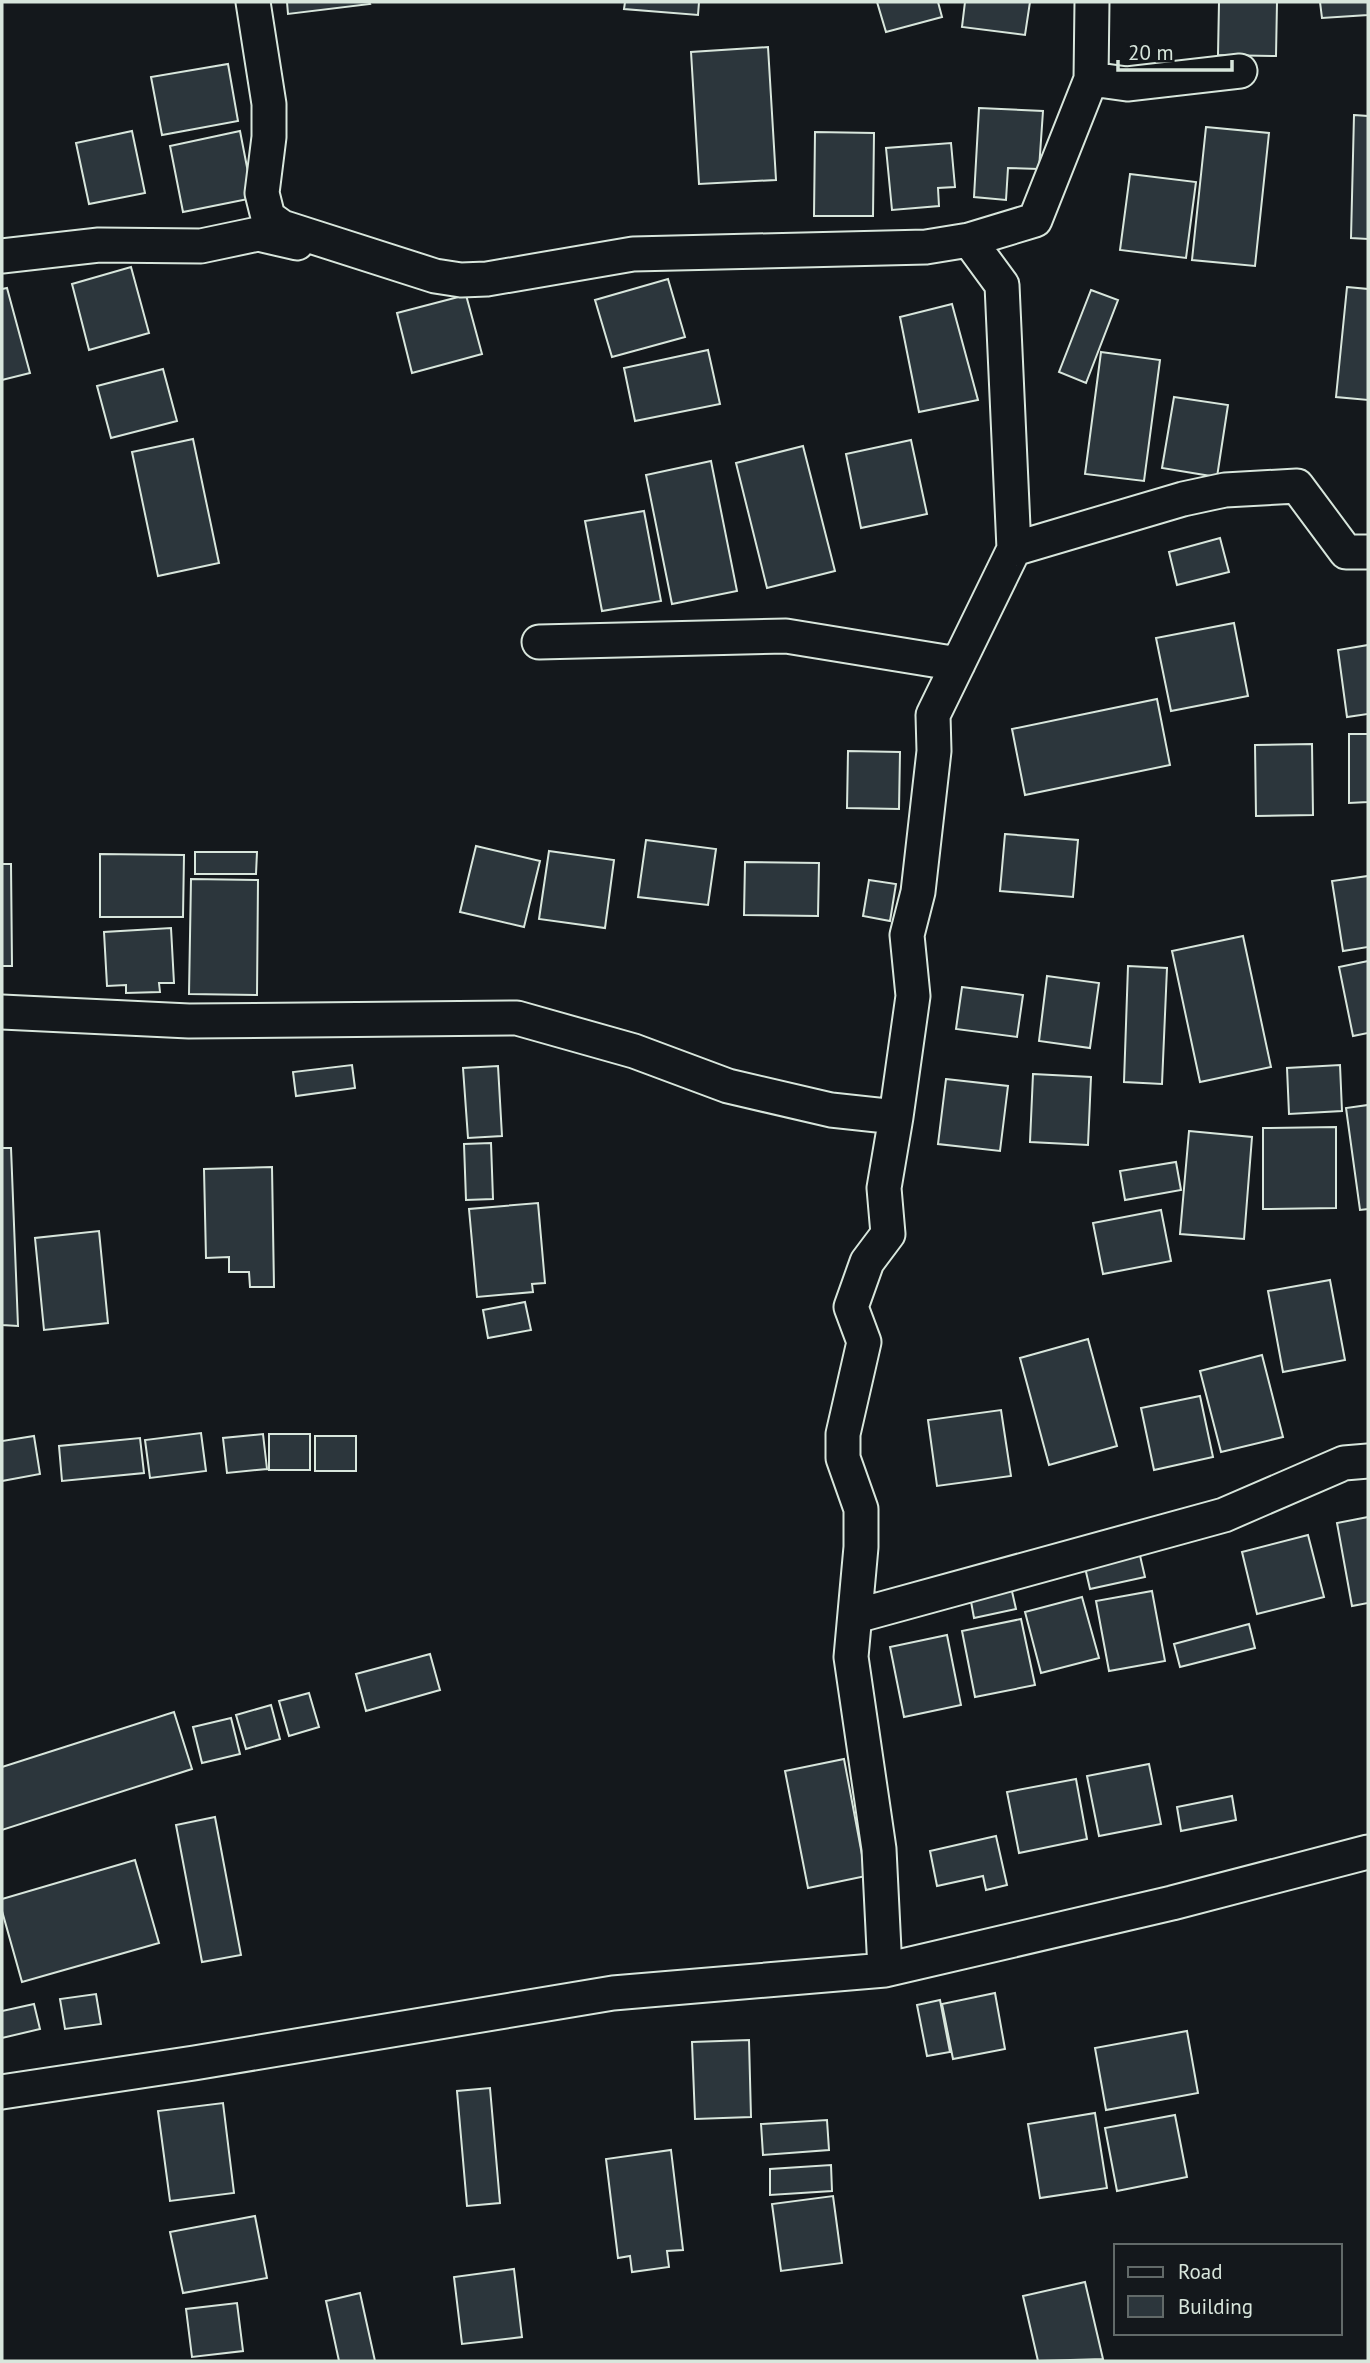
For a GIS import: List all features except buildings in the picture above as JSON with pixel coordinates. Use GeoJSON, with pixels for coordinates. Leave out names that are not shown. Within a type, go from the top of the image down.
{"type":"FeatureCollection","features":[{"type":"Feature","properties":{"kind":"street"},"geometry":{"type":"LineString","coordinates":[[253,2],[268,104],[269,137],[262,193],[268,217],[282,227],[435,275]]}},
{"type":"Feature","properties":{"kind":"street"},"geometry":{"type":"LineString","coordinates":[[2,256],[99,246],[201,246],[258,234],[461,280],[487,279],[633,254],[926,247],[969,240],[1035,220],[1091,79],[1091,2]]}},
{"type":"Feature","properties":{"kind":"street"},"geometry":{"type":"LineString","coordinates":[[1091,79],[1127,84],[1240,71]]}},
{"type":"Feature","properties":{"kind":"street"},"geometry":{"type":"LineString","coordinates":[[885,1970],[879,1849],[851,1657],[861,1547],[861,1509],[843,1458],[843,1446],[864,1342],[851,1307],[867,1262],[888,1234],[884,1188],[913,996],[907,935],[918,892],[934,751],[933,715],[1014,549],[1002,285],[969,240]]}},
{"type":"Feature","properties":{"kind":"street"},"geometry":{"type":"LineString","coordinates":[[1014,549],[1183,499],[1225,490],[1297,486],[1346,552],[1368,552]]}},
{"type":"Feature","properties":{"kind":"street"},"geometry":{"type":"LineString","coordinates":[[538,642],[786,636],[958,664]]}},
{"type":"Feature","properties":{"kind":"street"},"geometry":{"type":"LineString","coordinates":[[2,1012],[189,1021],[517,1018],[634,1051],[727,1086],[831,1110],[896,1117]]}},
{"type":"Feature","properties":{"kind":"street"},"geometry":{"type":"LineString","coordinates":[[856,1616],[1224,1515],[1345,1463],[1368,1461]]}},
{"type":"Feature","properties":{"kind":"street"},"geometry":{"type":"LineString","coordinates":[[2,2092],[194,2063],[612,1993],[885,1970],[1172,1903],[1368,1852]]}}]}
